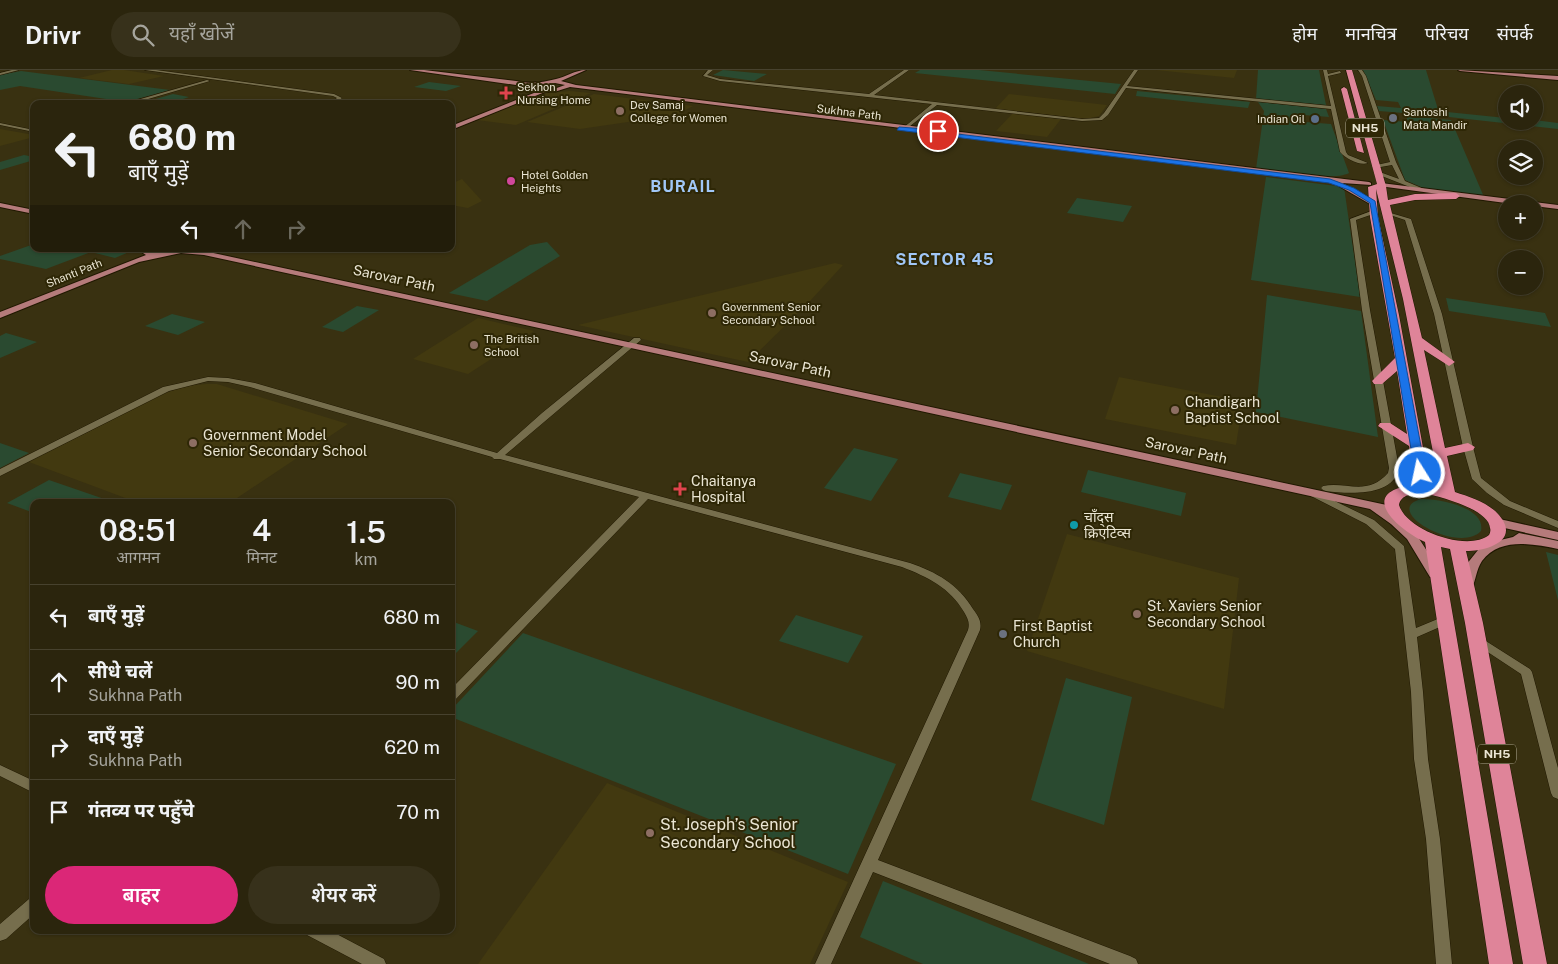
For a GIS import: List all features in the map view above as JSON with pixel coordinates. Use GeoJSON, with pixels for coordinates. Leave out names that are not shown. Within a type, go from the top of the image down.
{"type":"FeatureCollection","features":[{"type":"Feature","properties":{"kind":"highway","name":"NH5"},"geometry":{"type":"LineString","coordinates":[[1349,70],[1376,170],[1373,180]]}},
{"type":"Feature","properties":{"kind":"highway","name":"NH5"},"geometry":{"type":"LineString","coordinates":[[1340,71],[1353,125],[1373,180],[1416,339],[1448,494]]}},
{"type":"Feature","properties":{"kind":"highway"},"geometry":{"type":"LineString","coordinates":[[1379,207],[1415,197],[1456,196]]}},
{"type":"Feature","properties":{"kind":"highway","name":"NH5"},"geometry":{"type":"LineString","coordinates":[[1379,207],[1401,358],[1423,489]]}},
{"type":"Feature","properties":{"kind":"highway"},"geometry":{"type":"LineString","coordinates":[[1416,339],[1449,362]]}},
{"type":"Feature","properties":{"kind":"highway"},"geometry":{"type":"LineString","coordinates":[[1378,381],[1394,368],[1401,358]]}},
{"type":"Feature","properties":{"kind":"highway"},"geometry":{"type":"LineString","coordinates":[[1385,426],[1416,444]]}},
{"type":"Feature","properties":{"kind":"highway"},"geometry":{"type":"LineString","coordinates":[[1440,454],[1468,447]]}},
{"type":"Feature","properties":{"kind":"highway"},"geometry":{"type":"LineString","coordinates":[[1423,489],[1448,494],[1479,507],[1496,527],[1494,540],[1483,544],[1457,545],[1432,538],[1406,525],[1391,506],[1394,496],[1404,491],[1423,489]]}},
{"type":"Feature","properties":{"kind":"highway","name":"NH5"},"geometry":{"type":"LineString","coordinates":[[1432,538],[1501,964]]}},
{"type":"Feature","properties":{"kind":"highway","name":"NH5"},"geometry":{"type":"LineString","coordinates":[[1457,545],[1477,639],[1535,964]]}},
{"type":"Feature","properties":{"kind":"main road"},"geometry":{"type":"LineString","coordinates":[[412,70],[516,83],[546,91]]}},
{"type":"Feature","properties":{"kind":"main road"},"geometry":{"type":"LineString","coordinates":[[423,70],[539,83],[586,70]]}},
{"type":"Feature","properties":{"kind":"main road"},"geometry":{"type":"LineString","coordinates":[[455,125],[534,94],[561,89],[567,85],[567,79],[586,70]]}},
{"type":"Feature","properties":{"kind":"main road"},"geometry":{"type":"LineString","coordinates":[[1460,70],[1558,78]]}},
{"type":"Feature","properties":{"kind":"main road"},"geometry":{"type":"LineString","coordinates":[[1471,70],[1558,78]]}},
{"type":"Feature","properties":{"kind":"main road","name":"Sukhna Path"},"geometry":{"type":"LineString","coordinates":[[551,81],[567,85],[903,128]]}},
{"type":"Feature","properties":{"kind":"main road"},"geometry":{"type":"LineString","coordinates":[[455,125],[530,93],[532,88],[539,83]]}},
{"type":"Feature","properties":{"kind":"main road","name":"Sukhna Path"},"geometry":{"type":"LineString","coordinates":[[561,89],[585,90],[1326,180],[1373,180]]}},
{"type":"Feature","properties":{"kind":"main road"},"geometry":{"type":"LineString","coordinates":[[1326,180],[1373,180],[1456,196],[1498,201]]}},
{"type":"Feature","properties":{"kind":"main road"},"geometry":{"type":"LineString","coordinates":[[1326,180],[1352,189],[1379,207]]}},
{"type":"Feature","properties":{"kind":"main road"},"geometry":{"type":"LineString","coordinates":[[1373,180],[1422,190],[1498,200]]}},
{"type":"Feature","properties":{"kind":"main road"},"geometry":{"type":"LineString","coordinates":[[0,200],[30,207]]}},
{"type":"Feature","properties":{"kind":"main road"},"geometry":{"type":"LineString","coordinates":[[0,205],[30,211]]}},
{"type":"Feature","properties":{"kind":"main road"},"geometry":{"type":"LineString","coordinates":[[1543,206],[1558,208]]}},
{"type":"Feature","properties":{"kind":"main road","name":"Shanti Path"},"geometry":{"type":"LineString","coordinates":[[0,311],[120,262],[138,252]]}},
{"type":"Feature","properties":{"kind":"main road"},"geometry":{"type":"LineString","coordinates":[[145,252],[158,254]]}},
{"type":"Feature","properties":{"kind":"main road","name":"Sarovar Path"},"geometry":{"type":"LineString","coordinates":[[158,254],[172,252]]}},
{"type":"Feature","properties":{"kind":"main road","name":"Sarovar Path"},"geometry":{"type":"LineString","coordinates":[[198,252],[1326,488],[1391,506]]}},
{"type":"Feature","properties":{"kind":"main road","name":"Sarovar Path"},"geometry":{"type":"LineString","coordinates":[[224,252],[1364,504],[1391,506]]}},
{"type":"Feature","properties":{"kind":"main road","name":"Shanti Path"},"geometry":{"type":"LineString","coordinates":[[0,315],[136,260],[158,254]]}},
{"type":"Feature","properties":{"kind":"main road"},"geometry":{"type":"LineString","coordinates":[[1364,504],[1380,511],[1411,534],[1439,581]]}},
{"type":"Feature","properties":{"kind":"main road"},"geometry":{"type":"LineString","coordinates":[[1496,527],[1558,536]]}},
{"type":"Feature","properties":{"kind":"main road"},"geometry":{"type":"LineString","coordinates":[[1496,527],[1528,538],[1558,545]]}},
{"type":"Feature","properties":{"kind":"main road"},"geometry":{"type":"LineString","coordinates":[[1466,587],[1473,564],[1482,554],[1505,542],[1528,538]]}},
{"type":"Feature","properties":{"kind":"street"},"geometry":{"type":"LineString","coordinates":[[0,74],[17,70]]}},
{"type":"Feature","properties":{"kind":"street"},"geometry":{"type":"LineString","coordinates":[[146,70],[334,95],[340,98],[337,100]]}},
{"type":"Feature","properties":{"kind":"street"},"geometry":{"type":"LineString","coordinates":[[711,70],[704,75],[720,80],[938,104]]}},
{"type":"Feature","properties":{"kind":"street"},"geometry":{"type":"LineString","coordinates":[[869,96],[907,70]]}},
{"type":"Feature","properties":{"kind":"street"},"geometry":{"type":"LineString","coordinates":[[876,96],[913,70]]}},
{"type":"Feature","properties":{"kind":"street"},"geometry":{"type":"LineString","coordinates":[[869,96],[1091,120],[1103,118],[1136,70]]}},
{"type":"Feature","properties":{"kind":"street"},"geometry":{"type":"LineString","coordinates":[[1349,70],[1364,76]]}},
{"type":"Feature","properties":{"kind":"street"},"geometry":{"type":"LineString","coordinates":[[1360,70],[1364,76],[1393,163],[1403,182]]}},
{"type":"Feature","properties":{"kind":"street"},"geometry":{"type":"LineString","coordinates":[[1340,71],[1326,72],[1343,152],[1373,180]]}},
{"type":"Feature","properties":{"kind":"street"},"geometry":{"type":"LineString","coordinates":[[183,75],[196,72]]}},
{"type":"Feature","properties":{"kind":"street"},"geometry":{"type":"LineString","coordinates":[[140,100],[214,80]]}},
{"type":"Feature","properties":{"kind":"street"},"geometry":{"type":"LineString","coordinates":[[1124,87],[1333,108]]}},
{"type":"Feature","properties":{"kind":"street"},"geometry":{"type":"LineString","coordinates":[[903,128],[931,104]]}},
{"type":"Feature","properties":{"kind":"street"},"geometry":{"type":"LineString","coordinates":[[903,128],[938,104]]}},
{"type":"Feature","properties":{"kind":"street"},"geometry":{"type":"LineString","coordinates":[[2,125],[30,130]]}},
{"type":"Feature","properties":{"kind":"street"},"geometry":{"type":"LineString","coordinates":[[1376,170],[1393,163]]}},
{"type":"Feature","properties":{"kind":"street"},"geometry":{"type":"LineString","coordinates":[[1376,170],[1422,190]]}},
{"type":"Feature","properties":{"kind":"street"},"geometry":{"type":"LineString","coordinates":[[1326,488],[1362,489],[1382,484],[1391,477],[1394,468],[1385,426],[1353,219],[1379,207],[1408,219],[1438,314],[1477,479],[1517,508],[1558,525]]}},
{"type":"Feature","properties":{"kind":"street"},"geometry":{"type":"LineString","coordinates":[[497,457],[545,415],[634,343]]}},
{"type":"Feature","properties":{"kind":"street"},"geometry":{"type":"LineString","coordinates":[[0,473],[166,389],[208,379],[228,380],[497,457],[922,570],[943,582],[959,596],[976,623],[972,638],[823,964]]}},
{"type":"Feature","properties":{"kind":"street"},"geometry":{"type":"LineString","coordinates":[[1310,492],[1370,522],[1400,548],[1417,692],[1421,758],[1433,839],[1444,964]]}},
{"type":"Feature","properties":{"kind":"street"},"geometry":{"type":"LineString","coordinates":[[455,693],[645,496]]}},
{"type":"Feature","properties":{"kind":"street"},"geometry":{"type":"LineString","coordinates":[[1410,635],[1445,620]]}},
{"type":"Feature","properties":{"kind":"street"},"geometry":{"type":"LineString","coordinates":[[1477,639],[1526,672],[1558,793]]}},
{"type":"Feature","properties":{"kind":"street"},"geometry":{"type":"LineString","coordinates":[[0,770],[30,785]]}},
{"type":"Feature","properties":{"kind":"street"},"geometry":{"type":"LineString","coordinates":[[870,864],[1130,964]]}},
{"type":"Feature","properties":{"kind":"street"},"geometry":{"type":"LineString","coordinates":[[0,934],[30,908]]}},
{"type":"Feature","properties":{"kind":"street"},"geometry":{"type":"LineString","coordinates":[[321,934],[378,964]]}},
{"type":"Feature","properties":{"kind":"shaded area"},"geometry":{"type":"Polygon","coordinates":[[[112,70],[164,76],[129,84],[79,78],[112,70]]]}},
{"type":"Feature","properties":{"kind":"shaded area"},"geometry":{"type":"Polygon","coordinates":[[[1156,70],[1237,70],[1234,78],[1156,70]]]}},
{"type":"Feature","properties":{"kind":"shaded area"},"geometry":{"type":"Polygon","coordinates":[[[570,91],[591,93],[516,125],[477,120],[539,94],[570,91]]]}},
{"type":"Feature","properties":{"kind":"shaded area","name":"Dev Samaj College for Women"},"geometry":{"type":"Polygon","coordinates":[[[594,94],[693,106],[676,115],[580,129],[527,122],[594,94]]]}},
{"type":"Feature","properties":{"kind":"shaded area"},"geometry":{"type":"Polygon","coordinates":[[[1009,94],[1107,105],[1099,116],[1086,119],[995,109],[1009,94]]]}},
{"type":"Feature","properties":{"kind":"shaded area"},"geometry":{"type":"Polygon","coordinates":[[[1013,113],[1061,119],[1047,137],[996,131],[1013,113]]]}},
{"type":"Feature","properties":{"kind":"shaded area"},"geometry":{"type":"Polygon","coordinates":[[[0,129],[30,134],[30,138],[0,146],[0,129]]]}},
{"type":"Feature","properties":{"kind":"shaded area"},"geometry":{"type":"Polygon","coordinates":[[[462,179],[482,201],[468,208],[455,206],[455,182],[462,179]]]}},
{"type":"Feature","properties":{"kind":"shaded area","name":"Government Senior Secondary School"},"geometry":{"type":"Polygon","coordinates":[[[835,263],[843,265],[810,301],[748,362],[578,325],[835,263]]]}},
{"type":"Feature","properties":{"kind":"shaded area","name":"The British School"},"geometry":{"type":"Polygon","coordinates":[[[478,318],[534,331],[468,374],[413,359],[478,318]]]}},
{"type":"Feature","properties":{"kind":"shaded area","name":"Chandigarh Baptist School"},"geometry":{"type":"Polygon","coordinates":[[[1119,377],[1243,401],[1236,445],[1105,419],[1119,377]]]}},
{"type":"Feature","properties":{"kind":"shaded area","name":"Government Model Senior Secondary School"},"geometry":{"type":"Polygon","coordinates":[[[217,384],[348,424],[236,499],[128,499],[29,462],[157,396],[186,386],[217,384]]]}},
{"type":"Feature","properties":{"kind":"shaded area","name":"St. Xaviers Senior Secondary School"},"geometry":{"type":"Polygon","coordinates":[[[1067,534],[1239,578],[1224,709],[1027,651],[1067,534]]]}},
{"type":"Feature","properties":{"kind":"shaded area","name":"St. Joseph’s Senior Secondary School"},"geometry":{"type":"Polygon","coordinates":[[[607,783],[848,882],[810,964],[478,964],[607,783]]]}},
{"type":"Feature","properties":{"kind":"green space"},"geometry":{"type":"Polygon","coordinates":[[[723,70],[767,74],[754,81],[713,75],[723,70]]]}},
{"type":"Feature","properties":{"kind":"green space"},"geometry":{"type":"Polygon","coordinates":[[[920,70],[979,70],[1121,84],[1115,94],[915,73],[920,70]]]}},
{"type":"Feature","properties":{"kind":"green space"},"geometry":{"type":"Polygon","coordinates":[[[1258,70],[1319,70],[1326,105],[1256,99],[1258,70]]]}},
{"type":"Feature","properties":{"kind":"green space"},"geometry":{"type":"Polygon","coordinates":[[[1363,70],[1426,70],[1440,116],[1379,111],[1377,106],[1401,108],[1398,102],[1376,100],[1363,70]]]}},
{"type":"Feature","properties":{"kind":"green space"},"geometry":{"type":"Polygon","coordinates":[[[21,71],[170,90],[133,100],[113,100],[20,86],[0,90],[0,75],[21,71]]]}},
{"type":"Feature","properties":{"kind":"green space"},"geometry":{"type":"Polygon","coordinates":[[[429,82],[461,86],[446,91],[414,87],[429,82]]]}},
{"type":"Feature","properties":{"kind":"green space"},"geometry":{"type":"Polygon","coordinates":[[[1137,91],[1250,102],[1248,108],[1136,96],[1137,91]]]}},
{"type":"Feature","properties":{"kind":"green space"},"geometry":{"type":"Polygon","coordinates":[[[173,94],[189,97],[180,100],[152,100],[173,94]]]}},
{"type":"Feature","properties":{"kind":"green space"},"geometry":{"type":"Polygon","coordinates":[[[1258,102],[1326,109],[1329,117],[1304,115],[1305,122],[1331,124],[1349,173],[1318,176],[1256,169],[1264,111],[1258,102]]]}},
{"type":"Feature","properties":{"kind":"green space"},"geometry":{"type":"Polygon","coordinates":[[[1447,112],[1498,117],[1498,122],[1449,117],[1447,112]]]}},
{"type":"Feature","properties":{"kind":"green space"},"geometry":{"type":"Polygon","coordinates":[[[1406,116],[1451,120],[1484,197],[1428,190],[1405,180],[1383,120],[1408,122],[1406,116]]]}},
{"type":"Feature","properties":{"kind":"green space"},"geometry":{"type":"Polygon","coordinates":[[[1543,121],[1558,123],[1558,129],[1543,127],[1543,121]]]}},
{"type":"Feature","properties":{"kind":"green space"},"geometry":{"type":"Polygon","coordinates":[[[24,155],[30,156],[30,161],[0,170],[0,162],[24,155]]]}},
{"type":"Feature","properties":{"kind":"green space"},"geometry":{"type":"Polygon","coordinates":[[[1266,177],[1344,187],[1360,297],[1251,280],[1266,177]]]}},
{"type":"Feature","properties":{"kind":"green space"},"geometry":{"type":"Polygon","coordinates":[[[1077,198],[1132,206],[1123,222],[1067,213],[1077,198]]]}},
{"type":"Feature","properties":{"kind":"green space"},"geometry":{"type":"Polygon","coordinates":[[[547,242],[560,256],[487,301],[449,293],[530,245],[547,242]]]}},
{"type":"Feature","properties":{"kind":"green space"},"geometry":{"type":"Polygon","coordinates":[[[30,245],[30,252],[91,252],[46,269],[0,259],[0,256],[30,245]]]}},
{"type":"Feature","properties":{"kind":"green space"},"geometry":{"type":"Polygon","coordinates":[[[91,252],[129,252],[115,258],[91,252]]]}},
{"type":"Feature","properties":{"kind":"green space"},"geometry":{"type":"Polygon","coordinates":[[[1267,295],[1361,311],[1378,437],[1256,412],[1267,295]]]}},
{"type":"Feature","properties":{"kind":"green space"},"geometry":{"type":"Polygon","coordinates":[[[1446,298],[1545,313],[1551,327],[1449,311],[1446,298]]]}},
{"type":"Feature","properties":{"kind":"green space"},"geometry":{"type":"Polygon","coordinates":[[[357,306],[379,310],[343,332],[322,327],[357,306]]]}},
{"type":"Feature","properties":{"kind":"green space"},"geometry":{"type":"Polygon","coordinates":[[[172,314],[205,322],[178,335],[145,326],[172,314]]]}},
{"type":"Feature","properties":{"kind":"green space"},"geometry":{"type":"Polygon","coordinates":[[[6,333],[37,342],[0,358],[0,336],[6,333]]]}},
{"type":"Feature","properties":{"kind":"green space"},"geometry":{"type":"Polygon","coordinates":[[[0,443],[29,453],[0,468],[0,443]]]}},
{"type":"Feature","properties":{"kind":"green space"},"geometry":{"type":"Polygon","coordinates":[[[854,448],[898,459],[871,501],[824,488],[854,448]]]}},
{"type":"Feature","properties":{"kind":"green space"},"geometry":{"type":"Polygon","coordinates":[[[1088,470],[1186,493],[1181,516],[1081,492],[1088,470]]]}},
{"type":"Feature","properties":{"kind":"green space"},"geometry":{"type":"Polygon","coordinates":[[[960,473],[1012,485],[1001,510],[948,497],[960,473]]]}},
{"type":"Feature","properties":{"kind":"green space"},"geometry":{"type":"Polygon","coordinates":[[[49,480],[104,499],[30,499],[30,512],[7,503],[49,480]]]}},
{"type":"Feature","properties":{"kind":"green space"},"geometry":{"type":"Polygon","coordinates":[[[1421,499],[1448,502],[1468,510],[1481,523],[1481,531],[1470,537],[1457,538],[1427,528],[1416,520],[1410,512],[1411,505],[1421,499]]]}},
{"type":"Feature","properties":{"kind":"green space"},"geometry":{"type":"Polygon","coordinates":[[[1546,552],[1558,555],[1558,600],[1546,552]]]}},
{"type":"Feature","properties":{"kind":"green space"},"geometry":{"type":"Polygon","coordinates":[[[796,615],[863,636],[848,663],[779,641],[796,615]]]}},
{"type":"Feature","properties":{"kind":"green space"},"geometry":{"type":"Polygon","coordinates":[[[455,622],[478,631],[455,654],[455,622]]]}},
{"type":"Feature","properties":{"kind":"green space"},"geometry":{"type":"Polygon","coordinates":[[[523,633],[896,764],[848,874],[455,719],[455,706],[523,633]]]}},
{"type":"Feature","properties":{"kind":"green space"},"geometry":{"type":"Polygon","coordinates":[[[1066,678],[1132,697],[1104,825],[1031,800],[1066,678]]]}},
{"type":"Feature","properties":{"kind":"green space"},"geometry":{"type":"Polygon","coordinates":[[[883,881],[1089,964],[923,964],[860,937],[883,881]]]}},
{"type":"Feature","properties":{"kind":"place","name":"Sekhon Nursing Home"},"geometry":{"type":"Point","coordinates":[506,93]}},
{"type":"Feature","properties":{"kind":"place","name":"Dev Samaj College for Women"},"geometry":{"type":"Point","coordinates":[620,111]}},
{"type":"Feature","properties":{"kind":"place","name":"Santoshi Mata Mandir"},"geometry":{"type":"Point","coordinates":[1393,118]}},
{"type":"Feature","properties":{"kind":"place","name":"Indian Oil"},"geometry":{"type":"Point","coordinates":[1315,119]}},
{"type":"Feature","properties":{"kind":"place","name":"Hotel Golden Heights"},"geometry":{"type":"Point","coordinates":[511,181]}},
{"type":"Feature","properties":{"kind":"place","name":"Government Senior Secondary School"},"geometry":{"type":"Point","coordinates":[712,313]}},
{"type":"Feature","properties":{"kind":"place","name":"The British School"},"geometry":{"type":"Point","coordinates":[474,345]}},
{"type":"Feature","properties":{"kind":"place","name":"Chandigarh Baptist School"},"geometry":{"type":"Point","coordinates":[1175,410]}},
{"type":"Feature","properties":{"kind":"place","name":"Government Model Senior Secondary School"},"geometry":{"type":"Point","coordinates":[193,443]}},
{"type":"Feature","properties":{"kind":"place","name":"Chaitanya Hospital"},"geometry":{"type":"Point","coordinates":[680,489]}},
{"type":"Feature","properties":{"kind":"place","name":"चाँद्स क्रिएटिव्स"},"geometry":{"type":"Point","coordinates":[1074,525]}},
{"type":"Feature","properties":{"kind":"place","name":"St. Xaviers Senior Secondary School"},"geometry":{"type":"Point","coordinates":[1137,614]}},
{"type":"Feature","properties":{"kind":"place","name":"First Baptist Church"},"geometry":{"type":"Point","coordinates":[1003,634]}},
{"type":"Feature","properties":{"kind":"place","name":"St. Joseph’s Senior Secondary School"},"geometry":{"type":"Point","coordinates":[650,833]}},
{"type":"Feature","properties":{"kind":"district","name":"BURAIL"},"geometry":{"type":"Point","coordinates":[683,186]}},
{"type":"Feature","properties":{"kind":"district","name":"SECTOR 45"},"geometry":{"type":"Point","coordinates":[945,259]}},
{"type":"Feature","properties":{"kind":"route"},"geometry":{"type":"LineString","coordinates":[[938,131],[899,128],[1330,181],[1352,189],[1373,202],[1374,217],[1394,315],[1420,473]]}}]}
